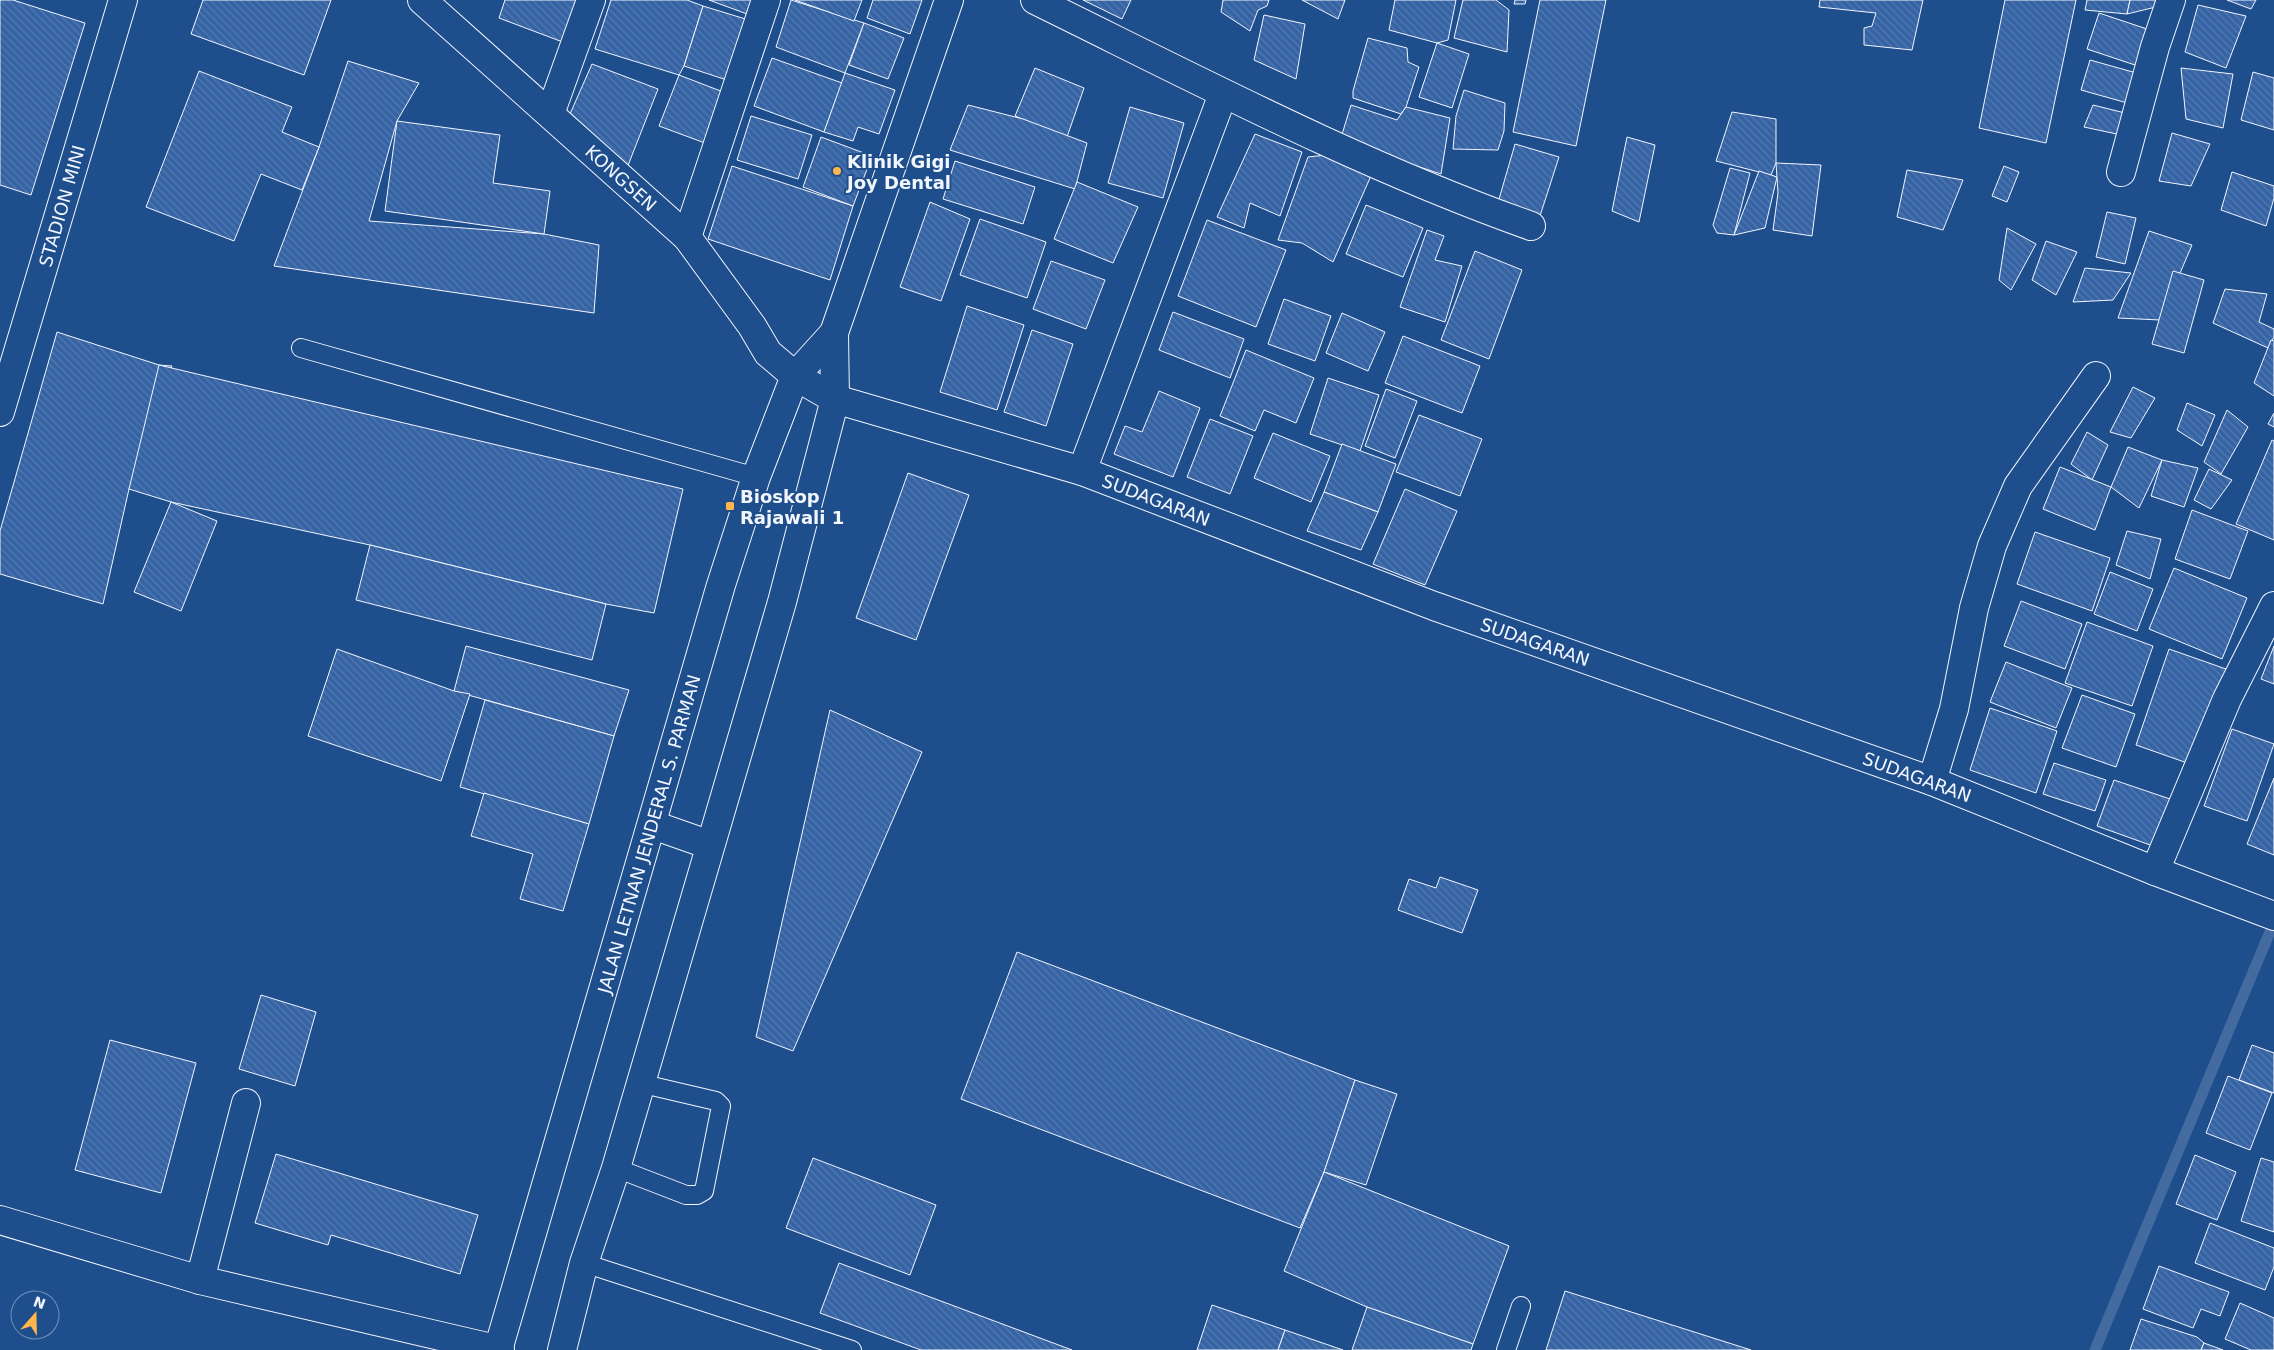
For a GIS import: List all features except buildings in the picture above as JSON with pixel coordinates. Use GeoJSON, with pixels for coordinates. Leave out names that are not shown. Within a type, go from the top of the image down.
{"type":"FeatureCollection","features":[{"type":"Feature","properties":{"kind":"street","name":"STADION MINI"},"geometry":{"type":"LineString","coordinates":[[0,412],[123,0]]}},
{"type":"Feature","properties":{"kind":"street","name":"KONGSEN"},"geometry":{"type":"LineString","coordinates":[[422,0],[687,237],[752,326],[768,353],[795,376]]}},
{"type":"Feature","properties":{"kind":"street"},"geometry":{"type":"LineString","coordinates":[[550,114],[591,0]]}},
{"type":"Feature","properties":{"kind":"street"},"geometry":{"type":"LineString","coordinates":[[687,237],[766,0]]}},
{"type":"Feature","properties":{"kind":"street","name":"JALAN LETNAN JENDERAL S. PARMAN"},"geometry":{"type":"LineString","coordinates":[[562,1350],[584,1263],[616,1168],[639,1084],[782,602],[835,399],[834,333],[949,0]]}},
{"type":"Feature","properties":{"kind":"street"},"geometry":{"type":"LineString","coordinates":[[1035,0],[1223,94],[1455,199],[1531,226]]}},
{"type":"Feature","properties":{"kind":"street"},"geometry":{"type":"LineString","coordinates":[[2121,172],[2171,0]]}},
{"type":"Feature","properties":{"kind":"street"},"geometry":{"type":"LineString","coordinates":[[1082,471],[1223,94]]}},
{"type":"Feature","properties":{"kind":"street","name":"JALAN LETNAN JENDERAL S. PARMAN"},"geometry":{"type":"LineString","coordinates":[[499,1350],[653,825],[721,585],[756,477],[795,376],[834,333]]}},
{"type":"Feature","properties":{"kind":"street","name":"SUDAGARAN"},"geometry":{"type":"LineString","coordinates":[[795,376],[835,399],[1082,471],[1434,606],[1932,781],[2274,916]]}},
{"type":"Feature","properties":{"kind":"street"},"geometry":{"type":"LineString","coordinates":[[1932,781],[1954,709],[1974,608],[1992,546],[2018,486],[2096,376]]}},
{"type":"Feature","properties":{"kind":"street"},"geometry":{"type":"LineString","coordinates":[[2156,871],[2227,699],[2274,606]]}},
{"type":"Feature","properties":{"kind":"street"},"geometry":{"type":"LineString","coordinates":[[653,825],[710,845]]}},
{"type":"Feature","properties":{"kind":"street"},"geometry":{"type":"LineString","coordinates":[[200,1280],[246,1103]]}},
{"type":"Feature","properties":{"kind":"street"},"geometry":{"type":"LineString","coordinates":[[0,1220],[200,1280],[499,1350]]}},
{"type":"Feature","properties":{"kind":"lane"},"geometry":{"type":"LineString","coordinates":[[302,348],[756,477]]}},
{"type":"Feature","properties":{"kind":"lane"},"geometry":{"type":"LineString","coordinates":[[616,1168],[686,1195],[697,1195],[704,1191],[721,1106],[716,1101],[639,1084]]}},
{"type":"Feature","properties":{"kind":"lane"},"geometry":{"type":"LineString","coordinates":[[584,1263],[852,1350]]}},
{"type":"Feature","properties":{"kind":"lane"},"geometry":{"type":"LineString","coordinates":[[1506,1350],[1521,1306]]}},
{"type":"Feature","properties":{"kind":"waterway"},"geometry":{"type":"LineString","coordinates":[[2095,1350],[2274,922]]}},
{"type":"Feature","properties":{"kind":"place","name":"Klinik Gigi Joy Dental"},"geometry":{"type":"Point","coordinates":[837,171]}},
{"type":"Feature","properties":{"kind":"place","name":"Bioskop Rajawali 1"},"geometry":{"type":"Point","coordinates":[730,506]}}]}
